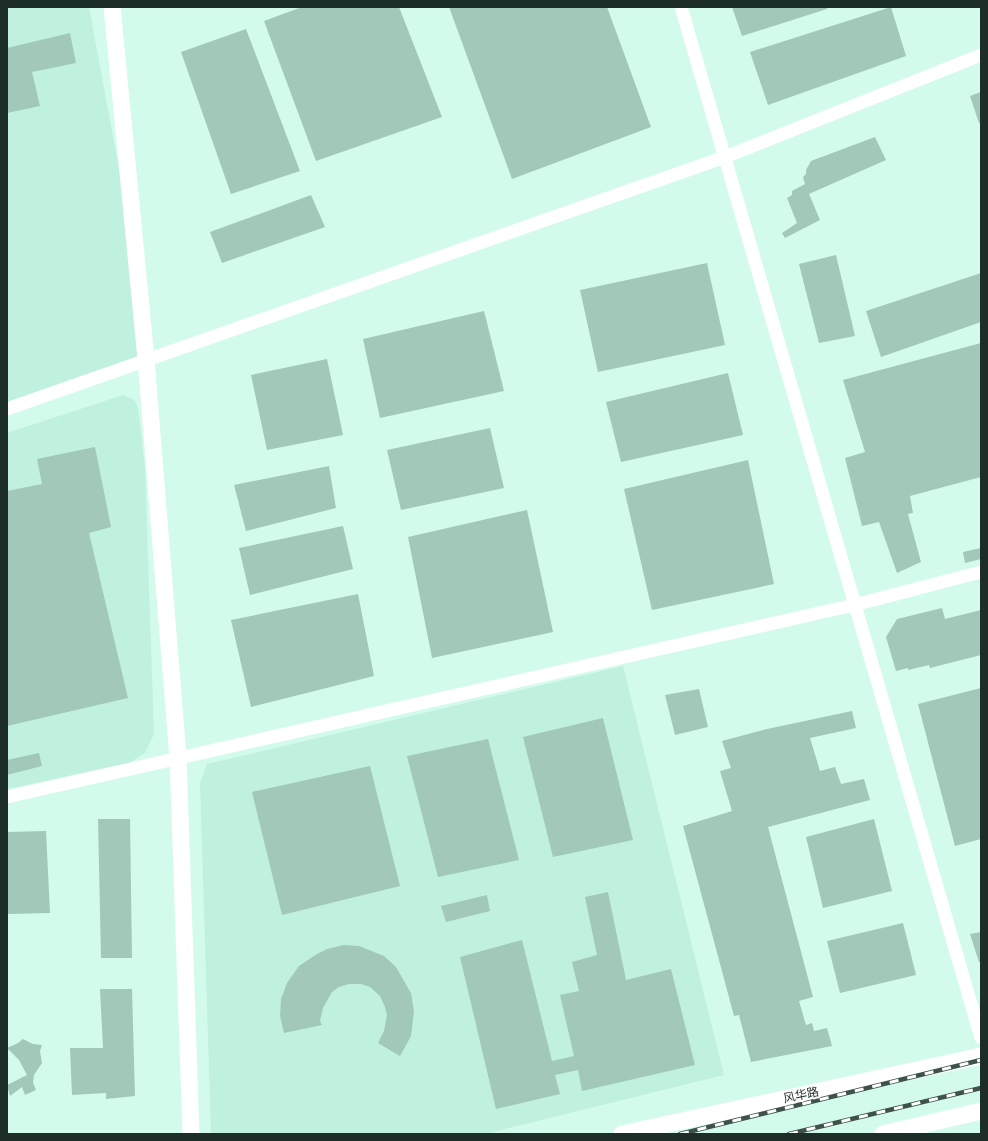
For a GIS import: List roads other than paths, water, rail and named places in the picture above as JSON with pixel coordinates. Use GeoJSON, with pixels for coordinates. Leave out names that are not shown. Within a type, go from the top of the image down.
{"type":"FeatureCollection","features":[{"type":"Feature","properties":{"kind":"main road"},"geometry":{"type":"LineString","coordinates":[[112,7],[146,359],[178,758],[191,1134]]}},
{"type":"Feature","properties":{"kind":"main road","name":"风华路"},"geometry":{"type":"LineString","coordinates":[[622,1134],[981,1056]]}},
{"type":"Feature","properties":{"kind":"main road"},"geometry":{"type":"LineString","coordinates":[[883,1134],[981,1111]]}},
{"type":"Feature","properties":{"kind":"street"},"geometry":{"type":"LineString","coordinates":[[681,7],[981,1038]]}},
{"type":"Feature","properties":{"kind":"street"},"geometry":{"type":"LineString","coordinates":[[7,409],[725,157],[981,55]]}},
{"type":"Feature","properties":{"kind":"street"},"geometry":{"type":"LineString","coordinates":[[7,797],[854,605],[981,572]]}},
{"type":"Feature","properties":{"kind":"railway"},"geometry":{"type":"LineString","coordinates":[[680,1134],[981,1060]]}},
{"type":"Feature","properties":{"kind":"railway"},"geometry":{"type":"LineString","coordinates":[[789,1134],[981,1088]]}}]}
